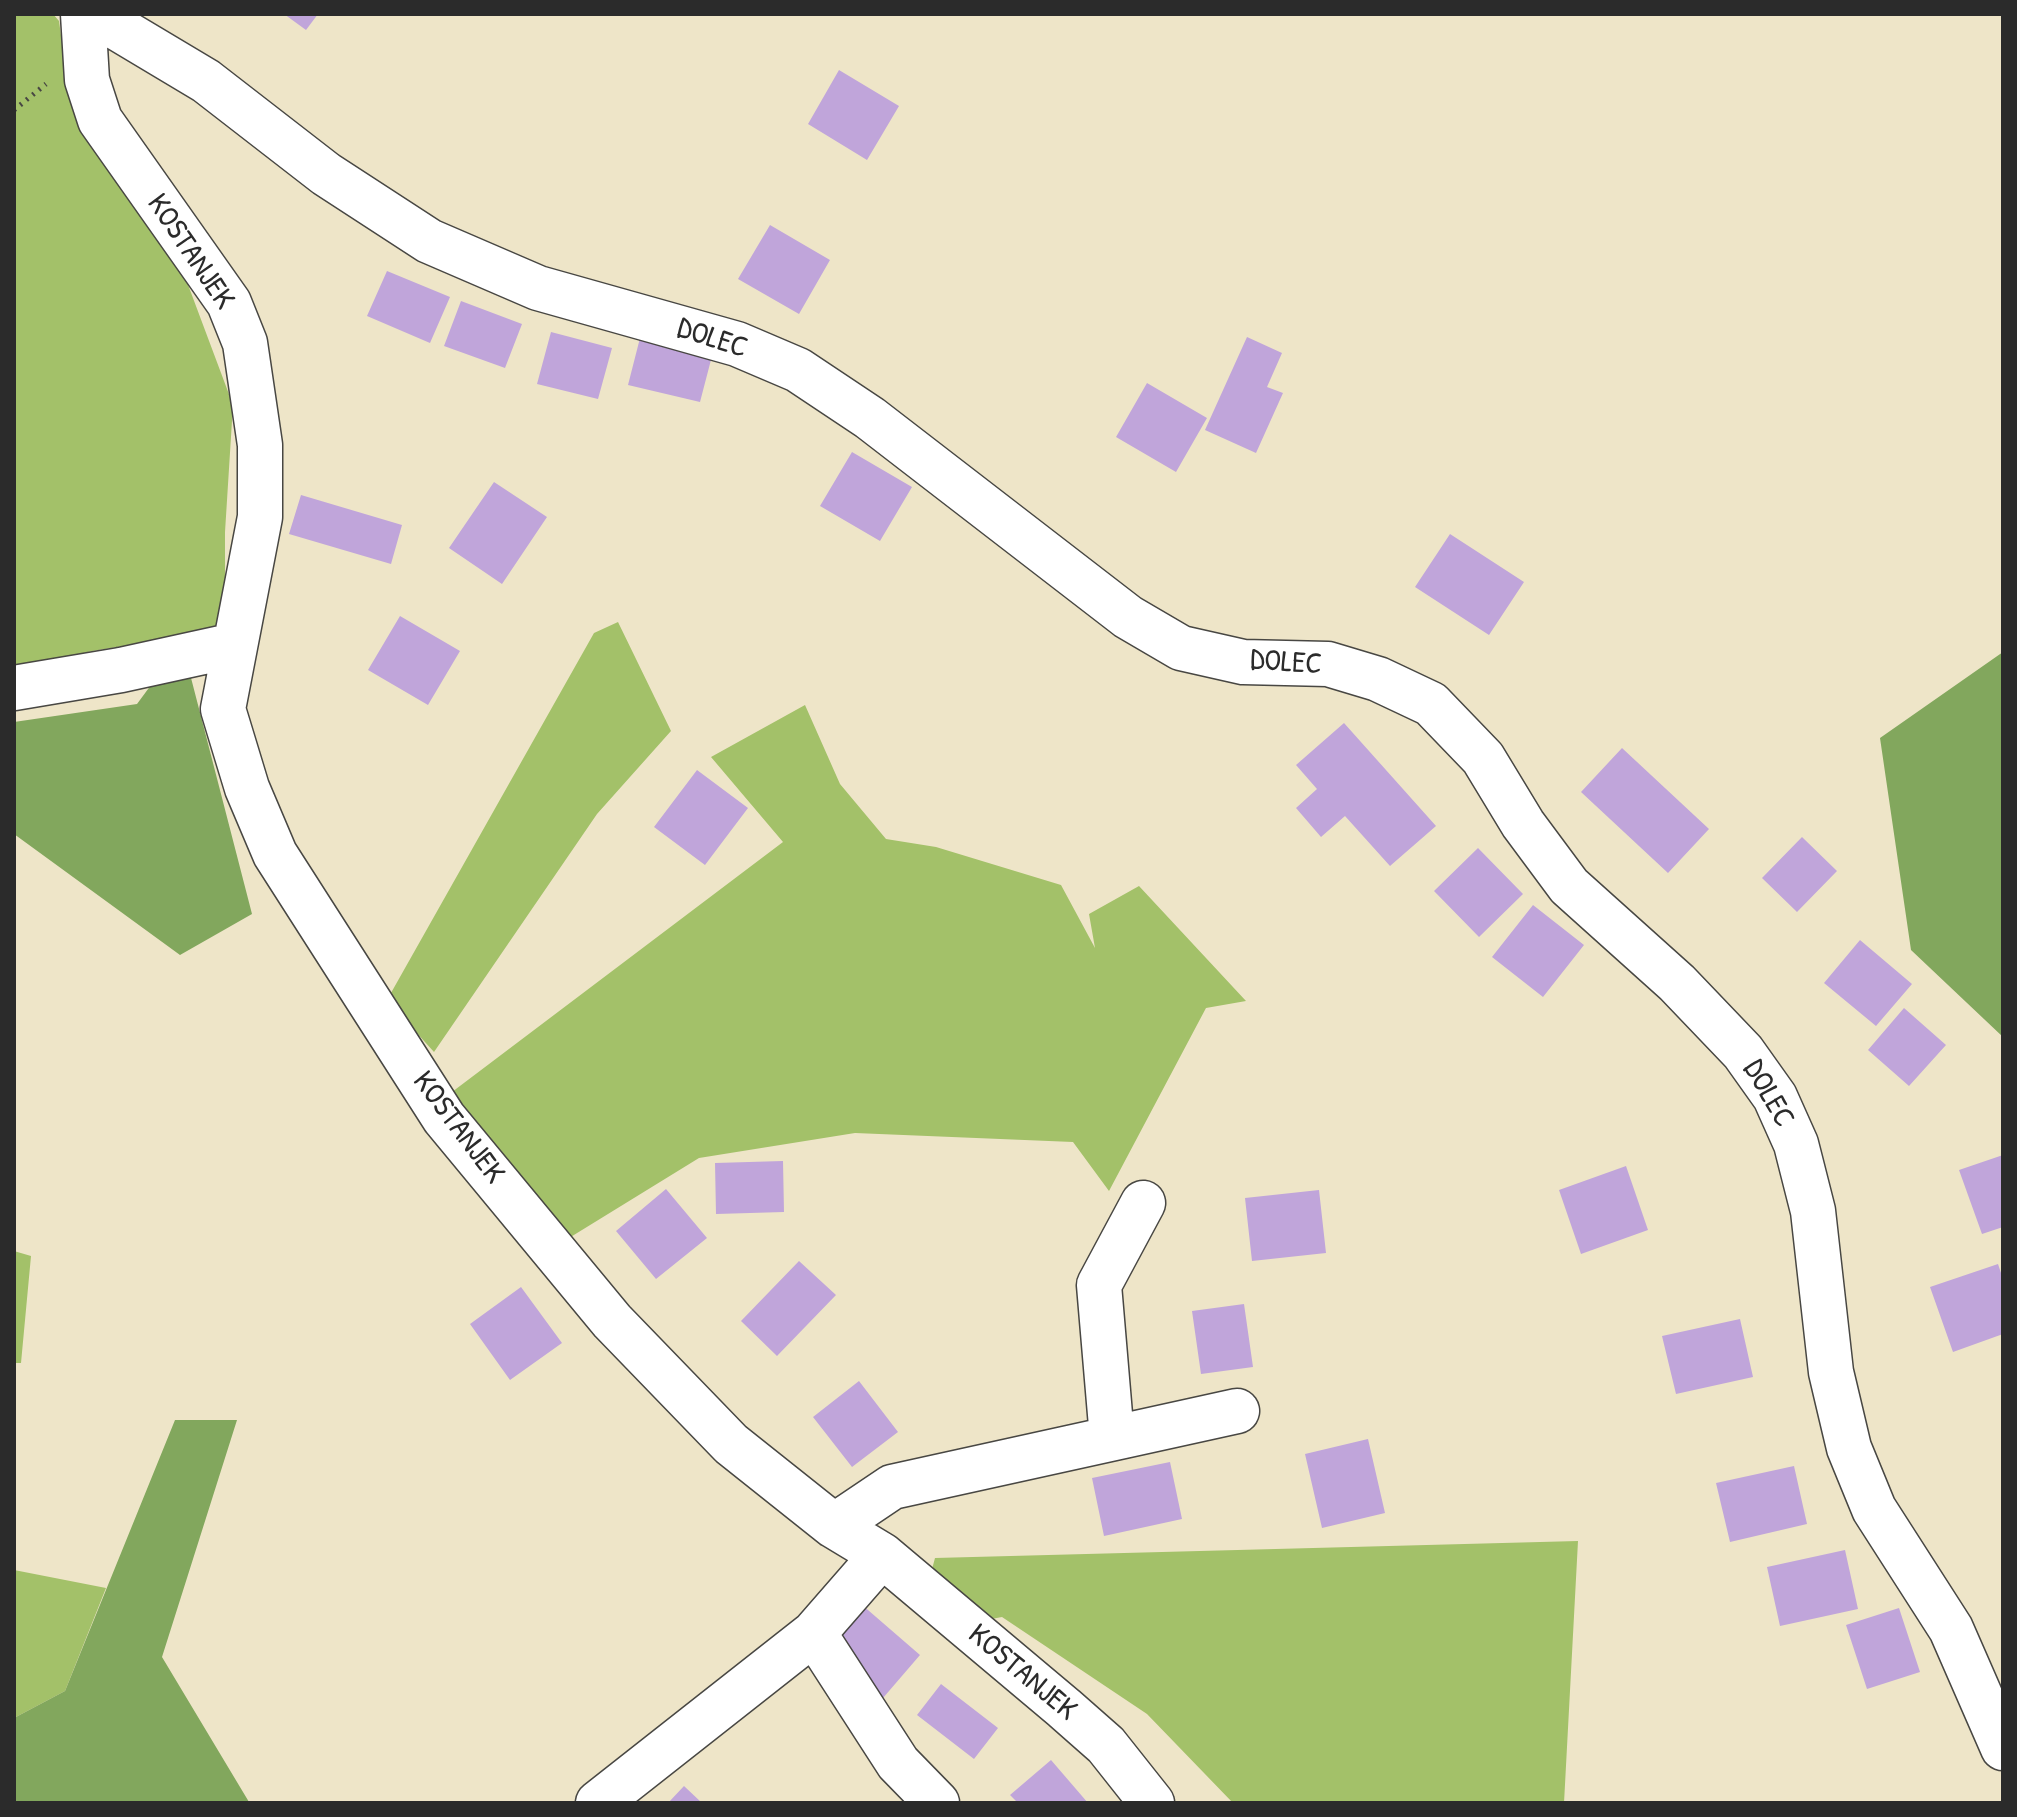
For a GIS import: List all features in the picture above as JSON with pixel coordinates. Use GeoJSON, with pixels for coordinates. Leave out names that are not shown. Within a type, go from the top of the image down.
{"type":"FeatureCollection","features":[{"type":"Feature","properties":{"kind":"street","name":"KOSTANJEK"},"geometry":{"type":"LineString","coordinates":[[83,14],[87,80],[100,120],[229,303],[245,343],[260,445],[260,517],[223,709],[247,788],[275,854],[444,1118],[612,1321],[731,1444],[834,1526],[882,1555],[1095,1736],[1152,1803]]}},
{"type":"Feature","properties":{"kind":"street","name":"DOLEC"},"geometry":{"type":"LineString","coordinates":[[94,14],[206,81],[326,174],[429,241],[538,288],[737,344],[798,370],[870,418],[1128,617],[1181,648],[1243,662],[1328,664],[1378,679],[1431,704],[1483,758],[1523,824],[1569,886],[1688,995],[1743,1052],[1775,1097],[1796,1144],[1813,1211],[1831,1372],[1849,1448],[1874,1509],[1951,1629],[2003,1748]]}},
{"type":"Feature","properties":{"kind":"street"},"geometry":{"type":"LineString","coordinates":[[14,688],[121,670],[235,645]]}},
{"type":"Feature","properties":{"kind":"street"},"geometry":{"type":"LineString","coordinates":[[1112,1438],[1099,1285],[1143,1203]]}},
{"type":"Feature","properties":{"kind":"street"},"geometry":{"type":"LineString","coordinates":[[834,1526],[892,1487],[1237,1411]]}},
{"type":"Feature","properties":{"kind":"street"},"geometry":{"type":"LineString","coordinates":[[598,1803],[814,1633],[882,1555]]}},
{"type":"Feature","properties":{"kind":"street"},"geometry":{"type":"LineString","coordinates":[[814,1633],[898,1763],[937,1803]]}},
{"type":"Feature","properties":{"kind":"green space"},"geometry":{"type":"Polygon","coordinates":[[[14,14],[53,14],[59,21],[69,93],[116,181],[184,274],[233,405],[225,532],[225,630],[92,651],[14,670],[14,14]]]}},
{"type":"Feature","properties":{"kind":"green space"},"geometry":{"type":"Polygon","coordinates":[[[618,622],[671,731],[597,814],[434,1052],[387,1000],[594,633],[618,622]]]}},
{"type":"Feature","properties":{"kind":"green space"},"geometry":{"type":"Polygon","coordinates":[[[182,643],[252,914],[180,955],[14,834],[14,722],[137,704],[182,643]]]}},
{"type":"Feature","properties":{"kind":"green space"},"geometry":{"type":"Polygon","coordinates":[[[2003,652],[2003,1037],[1911,950],[1880,738],[2003,652]]]}},
{"type":"Feature","properties":{"kind":"green space"},"geometry":{"type":"Polygon","coordinates":[[[805,705],[840,784],[886,839],[936,847],[1061,885],[1095,948],[1089,914],[1139,886],[1246,1001],[1206,1008],[1109,1191],[1073,1142],[855,1133],[699,1158],[569,1238],[452,1092],[783,842],[711,757],[805,705]]]}},
{"type":"Feature","properties":{"kind":"green space"},"geometry":{"type":"Polygon","coordinates":[[[14,1251],[31,1256],[21,1363],[14,1363],[14,1251]]]}},
{"type":"Feature","properties":{"kind":"green space"},"geometry":{"type":"Polygon","coordinates":[[[175,1420],[237,1420],[162,1657],[249,1802],[255,1803],[14,1803],[14,1718],[65,1691],[175,1420]]]}},
{"type":"Feature","properties":{"kind":"green space"},"geometry":{"type":"Polygon","coordinates":[[[1578,1541],[1564,1803],[1233,1803],[1147,1714],[1002,1617],[986,1620],[931,1573],[935,1558],[1578,1541]]]}},
{"type":"Feature","properties":{"kind":"green space"},"geometry":{"type":"Polygon","coordinates":[[[14,1570],[106,1588],[65,1691],[14,1718],[14,1570]]]}},
{"type":"Feature","properties":{"kind":"building"},"geometry":{"type":"Polygon","coordinates":[[[284,14],[318,14],[306,30],[284,14]]]}},
{"type":"Feature","properties":{"kind":"building"},"geometry":{"type":"Polygon","coordinates":[[[839,70],[899,106],[867,160],[808,124],[839,70]]]}},
{"type":"Feature","properties":{"kind":"building"},"geometry":{"type":"Polygon","coordinates":[[[770,225],[830,260],[799,314],[738,279],[770,225]]]}},
{"type":"Feature","properties":{"kind":"building"},"geometry":{"type":"Polygon","coordinates":[[[387,271],[450,297],[430,343],[367,316],[387,271]]]}},
{"type":"Feature","properties":{"kind":"building"},"geometry":{"type":"Polygon","coordinates":[[[461,301],[522,324],[505,368],[444,346],[461,301]]]}},
{"type":"Feature","properties":{"kind":"building"},"geometry":{"type":"Polygon","coordinates":[[[551,332],[612,348],[598,399],[537,384],[551,332]]]}},
{"type":"Feature","properties":{"kind":"building"},"geometry":{"type":"Polygon","coordinates":[[[1247,337],[1282,353],[1267,387],[1283,393],[1256,453],[1205,430],[1247,337]]]}},
{"type":"Feature","properties":{"kind":"building"},"geometry":{"type":"Polygon","coordinates":[[[640,338],[712,356],[700,402],[628,385],[640,338]]]}},
{"type":"Feature","properties":{"kind":"building"},"geometry":{"type":"Polygon","coordinates":[[[1147,383],[1207,418],[1176,472],[1116,437],[1147,383]]]}},
{"type":"Feature","properties":{"kind":"building"},"geometry":{"type":"Polygon","coordinates":[[[852,452],[912,487],[880,541],[820,506],[852,452]]]}},
{"type":"Feature","properties":{"kind":"building"},"geometry":{"type":"Polygon","coordinates":[[[494,482],[547,517],[502,584],[449,548],[494,482]]]}},
{"type":"Feature","properties":{"kind":"building"},"geometry":{"type":"Polygon","coordinates":[[[301,495],[402,525],[391,564],[289,534],[301,495]]]}},
{"type":"Feature","properties":{"kind":"building"},"geometry":{"type":"Polygon","coordinates":[[[1450,534],[1524,582],[1489,635],[1415,587],[1450,534]]]}},
{"type":"Feature","properties":{"kind":"building"},"geometry":{"type":"Polygon","coordinates":[[[400,616],[460,651],[428,705],[368,670],[400,616]]]}},
{"type":"Feature","properties":{"kind":"building"},"geometry":{"type":"Polygon","coordinates":[[[1344,723],[1436,826],[1390,866],[1345,816],[1321,837],[1296,808],[1317,789],[1296,765],[1344,723]]]}},
{"type":"Feature","properties":{"kind":"building"},"geometry":{"type":"Polygon","coordinates":[[[1622,748],[1709,829],[1668,873],[1581,792],[1622,748]]]}},
{"type":"Feature","properties":{"kind":"building"},"geometry":{"type":"Polygon","coordinates":[[[697,770],[748,808],[705,865],[654,827],[697,770]]]}},
{"type":"Feature","properties":{"kind":"building"},"geometry":{"type":"Polygon","coordinates":[[[1802,837],[1837,871],[1797,912],[1762,878],[1802,837]]]}},
{"type":"Feature","properties":{"kind":"building"},"geometry":{"type":"Polygon","coordinates":[[[1478,848],[1523,894],[1479,937],[1434,891],[1478,848]]]}},
{"type":"Feature","properties":{"kind":"building"},"geometry":{"type":"Polygon","coordinates":[[[1533,905],[1584,945],[1543,997],[1492,957],[1533,905]]]}},
{"type":"Feature","properties":{"kind":"building"},"geometry":{"type":"Polygon","coordinates":[[[1860,940],[1912,984],[1876,1026],[1824,983],[1860,940]]]}},
{"type":"Feature","properties":{"kind":"building"},"geometry":{"type":"Polygon","coordinates":[[[1904,1008],[1946,1045],[1909,1086],[1868,1050],[1904,1008]]]}},
{"type":"Feature","properties":{"kind":"building"},"geometry":{"type":"Polygon","coordinates":[[[2003,1155],[2003,1227],[1982,1234],[1959,1170],[2003,1155]]]}},
{"type":"Feature","properties":{"kind":"building"},"geometry":{"type":"Polygon","coordinates":[[[783,1161],[784,1212],[716,1214],[715,1163],[783,1161]]]}},
{"type":"Feature","properties":{"kind":"building"},"geometry":{"type":"Polygon","coordinates":[[[1626,1166],[1648,1230],[1581,1254],[1559,1190],[1626,1166]]]}},
{"type":"Feature","properties":{"kind":"building"},"geometry":{"type":"Polygon","coordinates":[[[666,1189],[707,1238],[656,1279],[616,1231],[666,1189]]]}},
{"type":"Feature","properties":{"kind":"building"},"geometry":{"type":"Polygon","coordinates":[[[1319,1190],[1326,1253],[1252,1261],[1245,1198],[1319,1190]]]}},
{"type":"Feature","properties":{"kind":"building"},"geometry":{"type":"Polygon","coordinates":[[[799,1261],[836,1295],[777,1356],[741,1321],[799,1261]]]}},
{"type":"Feature","properties":{"kind":"building"},"geometry":{"type":"Polygon","coordinates":[[[1998,1264],[2003,1279],[2003,1334],[1953,1352],[1930,1287],[1998,1264]]]}},
{"type":"Feature","properties":{"kind":"building"},"geometry":{"type":"Polygon","coordinates":[[[521,1287],[562,1343],[510,1380],[470,1324],[521,1287]]]}},
{"type":"Feature","properties":{"kind":"building"},"geometry":{"type":"Polygon","coordinates":[[[1244,1304],[1253,1367],[1201,1374],[1192,1311],[1244,1304]]]}},
{"type":"Feature","properties":{"kind":"building"},"geometry":{"type":"Polygon","coordinates":[[[1740,1319],[1753,1377],[1676,1394],[1662,1336],[1740,1319]]]}},
{"type":"Feature","properties":{"kind":"building"},"geometry":{"type":"Polygon","coordinates":[[[859,1381],[898,1432],[852,1467],[813,1417],[859,1381]]]}},
{"type":"Feature","properties":{"kind":"building"},"geometry":{"type":"Polygon","coordinates":[[[1368,1439],[1385,1513],[1322,1528],[1305,1454],[1368,1439]]]}},
{"type":"Feature","properties":{"kind":"building"},"geometry":{"type":"Polygon","coordinates":[[[1170,1462],[1182,1519],[1104,1536],[1092,1478],[1170,1462]]]}},
{"type":"Feature","properties":{"kind":"building"},"geometry":{"type":"Polygon","coordinates":[[[1794,1466],[1807,1524],[1730,1542],[1716,1483],[1794,1466]]]}},
{"type":"Feature","properties":{"kind":"building"},"geometry":{"type":"Polygon","coordinates":[[[1845,1550],[1858,1609],[1780,1626],[1767,1567],[1845,1550]]]}},
{"type":"Feature","properties":{"kind":"building"},"geometry":{"type":"Polygon","coordinates":[[[861,1604],[920,1655],[883,1698],[823,1647],[861,1604]]]}},
{"type":"Feature","properties":{"kind":"building"},"geometry":{"type":"Polygon","coordinates":[[[1899,1608],[1920,1672],[1867,1689],[1846,1625],[1899,1608]]]}},
{"type":"Feature","properties":{"kind":"building"},"geometry":{"type":"Polygon","coordinates":[[[941,1684],[998,1728],[974,1759],[917,1715],[941,1684]]]}},
{"type":"Feature","properties":{"kind":"building"},"geometry":{"type":"Polygon","coordinates":[[[1051,1760],[1088,1803],[1018,1803],[1010,1795],[1051,1760]]]}},
{"type":"Feature","properties":{"kind":"building"},"geometry":{"type":"Polygon","coordinates":[[[684,1786],[702,1803],[668,1803],[684,1786]]]}}]}
